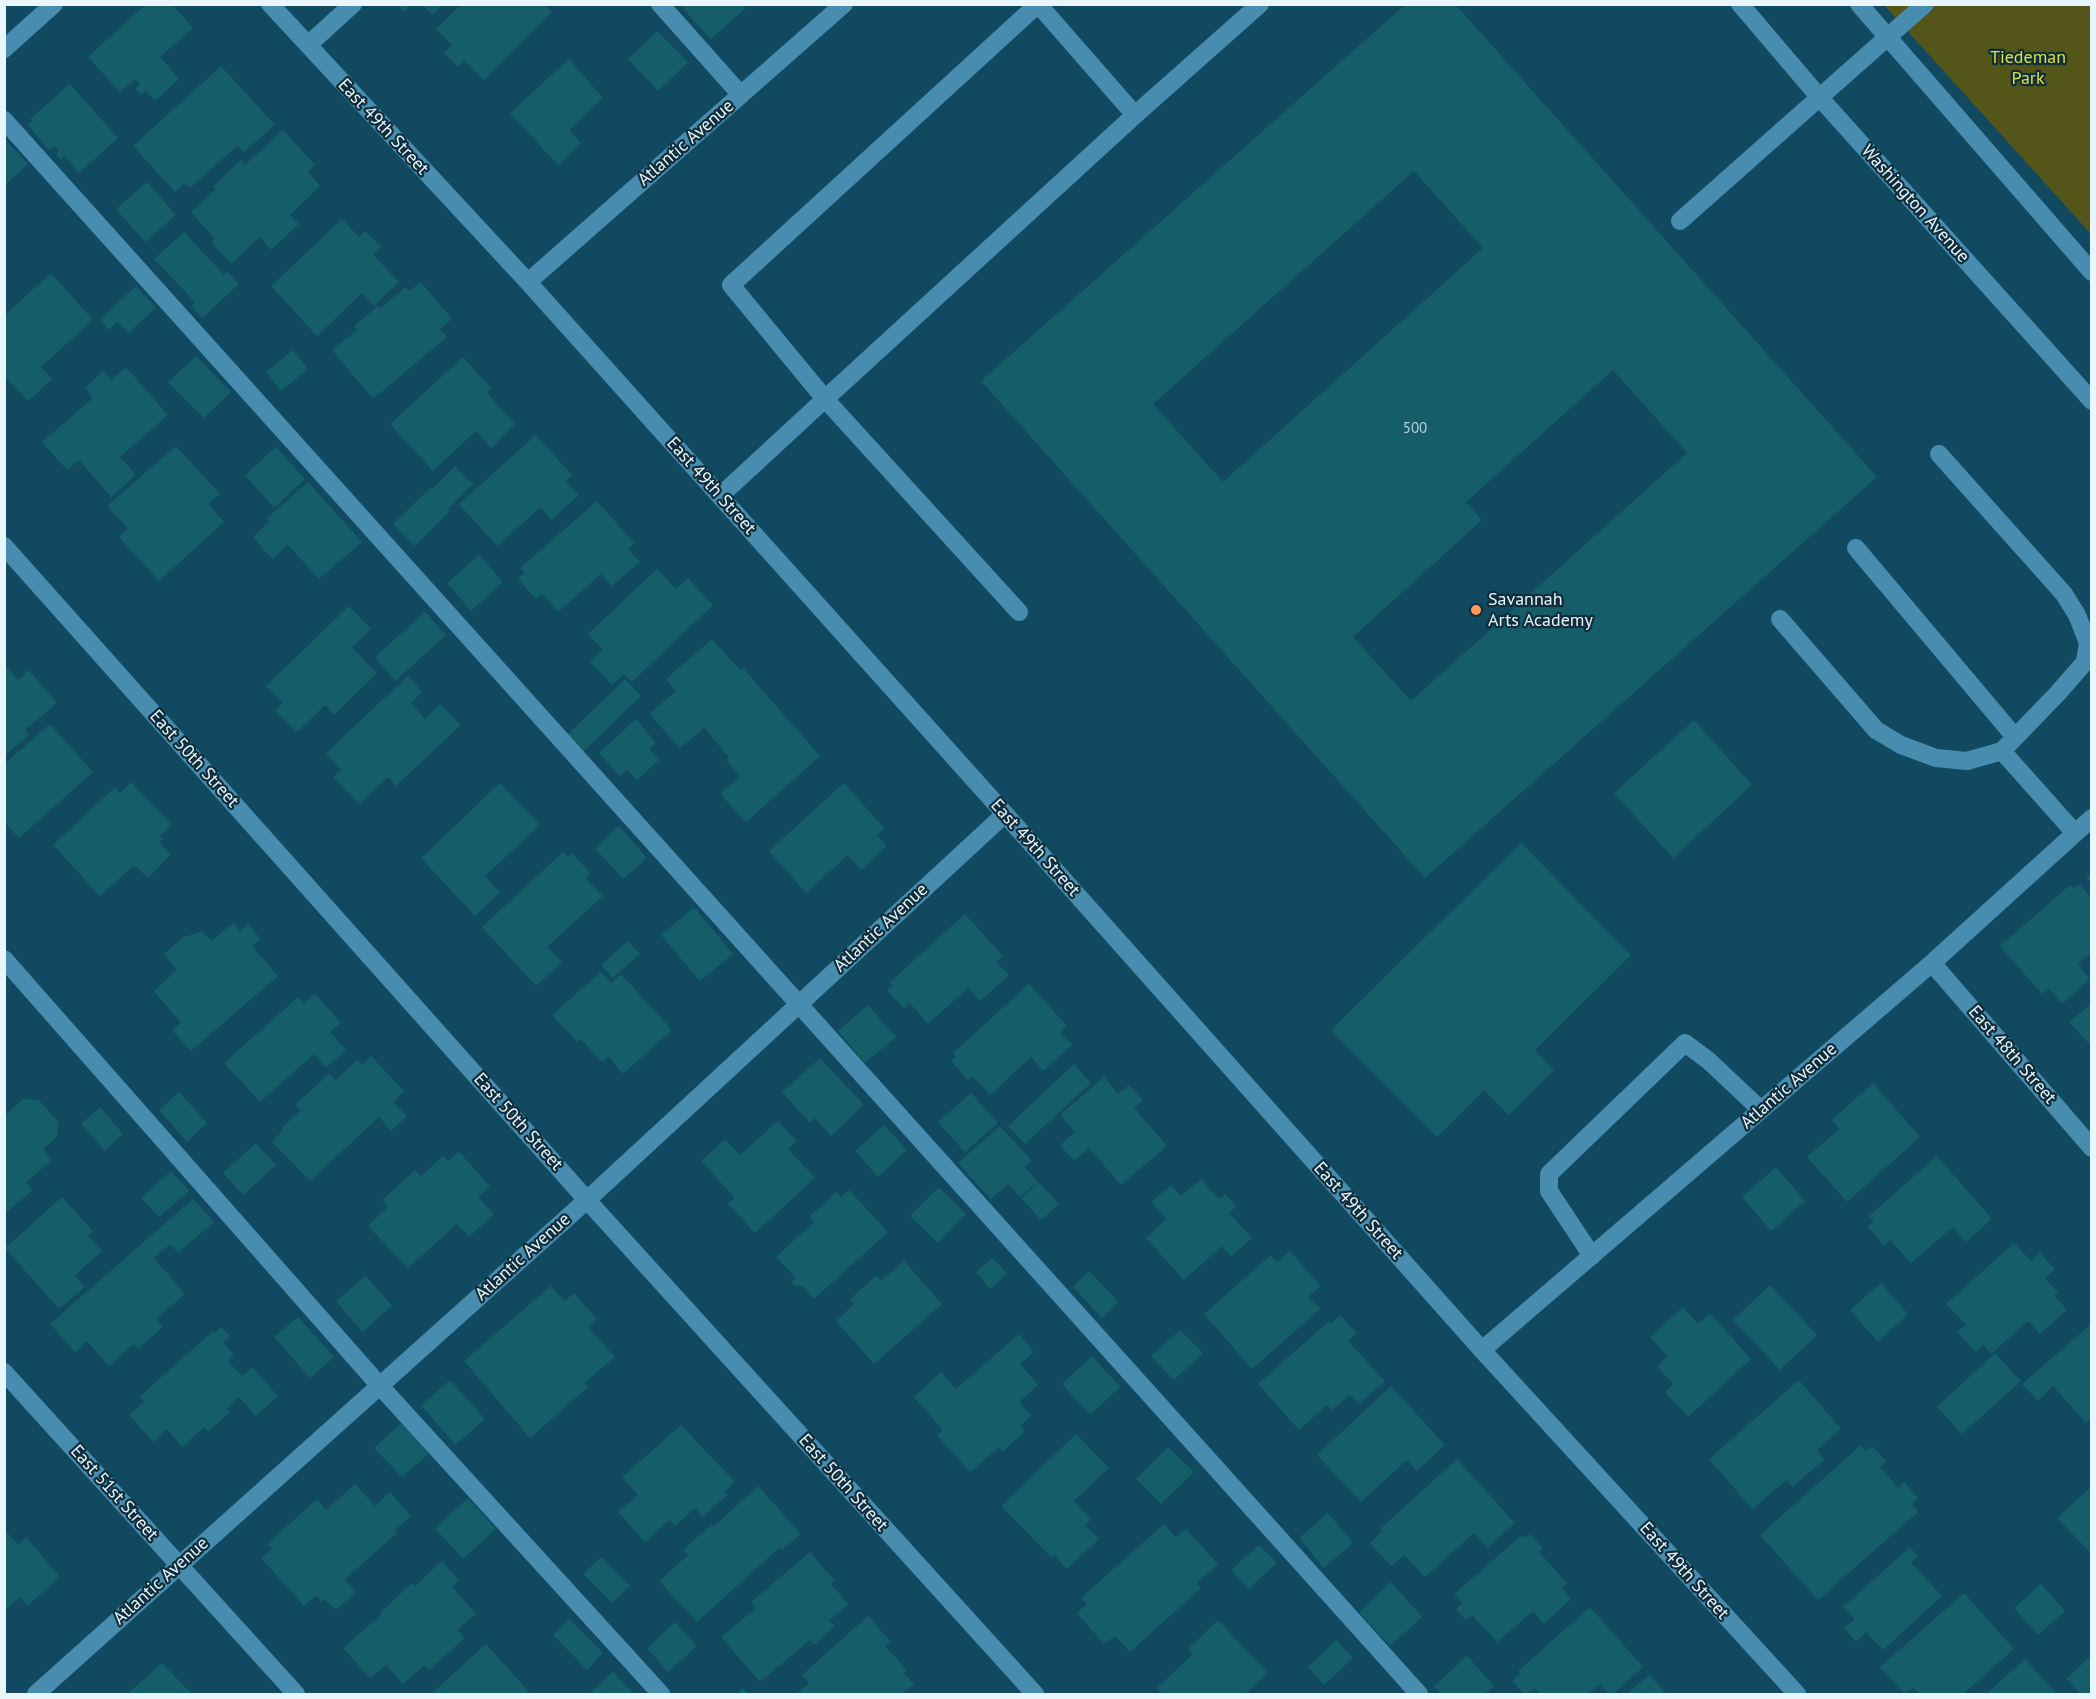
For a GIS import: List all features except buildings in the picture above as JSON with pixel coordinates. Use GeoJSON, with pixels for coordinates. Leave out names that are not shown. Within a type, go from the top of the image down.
{"type":"FeatureCollection","features":[{"type":"Feature","properties":{"kind":"street"},"geometry":{"type":"LineString","coordinates":[[4,49],[54,4]]}},
{"type":"Feature","properties":{"kind":"street"},"geometry":{"type":"LineString","coordinates":[[308,45],[353,4]]}},
{"type":"Feature","properties":{"kind":"street"},"geometry":{"type":"LineString","coordinates":[[660,4],[741,95]]}},
{"type":"Feature","properties":{"kind":"street","name":"Atlantic Avenue"},"geometry":{"type":"LineString","coordinates":[[528,282],[844,4]]}},
{"type":"Feature","properties":{"kind":"street"},"geometry":{"type":"LineString","coordinates":[[1019,612],[825,399],[731,285],[1038,4],[1135,115]]}},
{"type":"Feature","properties":{"kind":"street"},"geometry":{"type":"LineString","coordinates":[[720,496],[1135,115],[1260,4]]}},
{"type":"Feature","properties":{"kind":"street","name":"Washington Avenue"},"geometry":{"type":"LineString","coordinates":[[1740,4],[1820,98],[2091,401]]}},
{"type":"Feature","properties":{"kind":"street"},"geometry":{"type":"LineString","coordinates":[[1859,4],[2091,272]]}},
{"type":"Feature","properties":{"kind":"street"},"geometry":{"type":"LineString","coordinates":[[1680,221],[1925,4]]}},
{"type":"Feature","properties":{"kind":"street","name":"East 49th Street"},"geometry":{"type":"LineString","coordinates":[[280,8],[308,45],[528,282],[1482,1350],[1797,1695]]}},
{"type":"Feature","properties":{"kind":"street"},"geometry":{"type":"LineString","coordinates":[[4,120],[1419,1695]]}},
{"type":"Feature","properties":{"kind":"street"},"geometry":{"type":"LineString","coordinates":[[1780,618],[1876,730],[1900,745],[1936,758],[1967,761],[2002,751],[2085,662],[2088,643],[2077,615],[2064,594],[1940,454]]}},
{"type":"Feature","properties":{"kind":"street","name":"East 50th Street"},"geometry":{"type":"LineString","coordinates":[[4,546],[587,1200],[1035,1695]]}},
{"type":"Feature","properties":{"kind":"street"},"geometry":{"type":"LineString","coordinates":[[1856,548],[2015,737]]}},
{"type":"Feature","properties":{"kind":"street"},"geometry":{"type":"LineString","coordinates":[[2002,751],[2075,833]]}},
{"type":"Feature","properties":{"kind":"street","name":"Atlantic Avenue"},"geometry":{"type":"LineString","coordinates":[[36,1695],[587,1200],[1005,814]]}},
{"type":"Feature","properties":{"kind":"street","name":"Atlantic Avenue"},"geometry":{"type":"LineString","coordinates":[[1482,1350],[1932,963],[2091,818]]}},
{"type":"Feature","properties":{"kind":"street"},"geometry":{"type":"LineString","coordinates":[[4,959],[380,1386],[661,1695]]}},
{"type":"Feature","properties":{"kind":"street","name":"East 48th Street"},"geometry":{"type":"LineString","coordinates":[[1932,963],[2091,1148]]}},
{"type":"Feature","properties":{"kind":"street"},"geometry":{"type":"LineString","coordinates":[[1592,1256],[1549,1191],[1549,1174],[1685,1043],[1709,1060],[1761,1110]]}},
{"type":"Feature","properties":{"kind":"street","name":"East 51st Street"},"geometry":{"type":"LineString","coordinates":[[4,1372],[296,1695]]}},
{"type":"Feature","properties":{"kind":"green space","name":"Tiedeman Park"},"geometry":{"type":"Polygon","coordinates":[[[1884,5],[2091,5],[2091,234],[1884,5]]]}},
{"type":"Feature","properties":{"kind":"place","name":"Savannah Arts Academy"},"geometry":{"type":"Point","coordinates":[1476,610]}}]}
